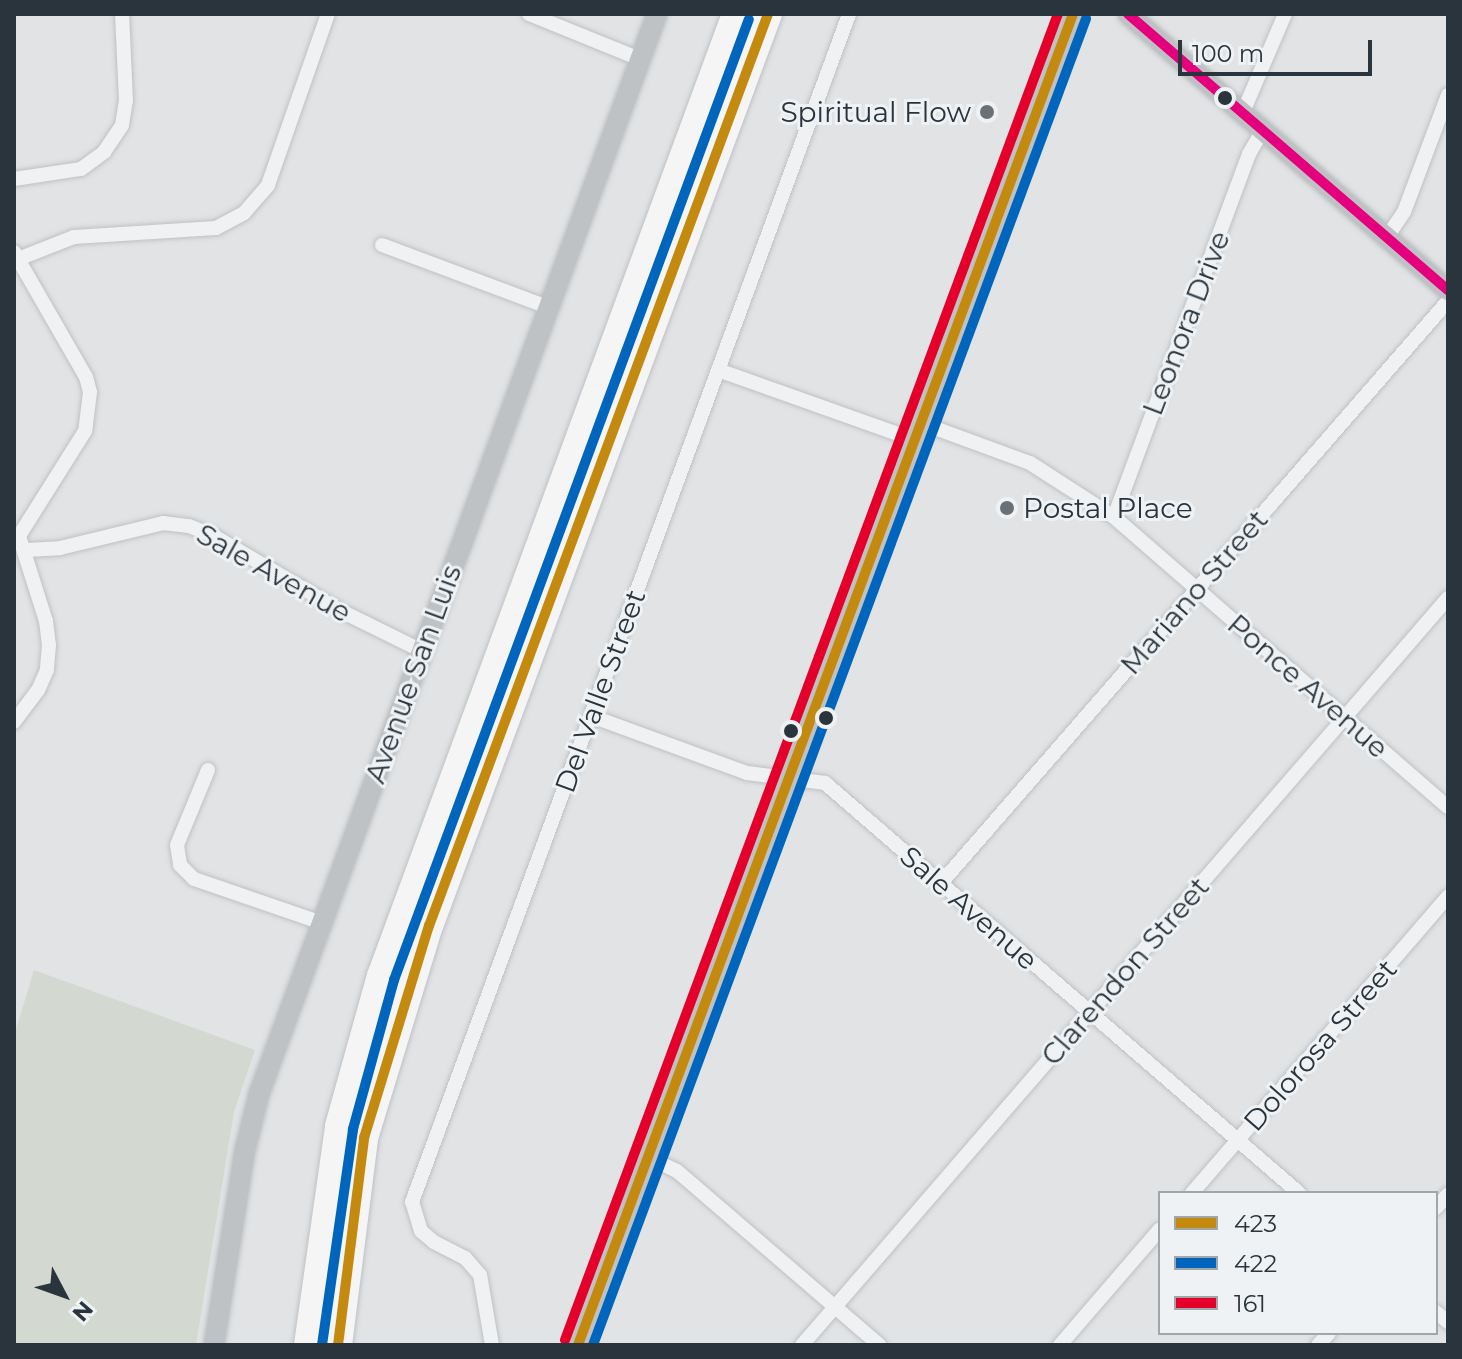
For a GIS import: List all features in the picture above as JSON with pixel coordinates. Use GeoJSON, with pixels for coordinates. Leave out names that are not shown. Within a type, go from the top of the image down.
{"type":"FeatureCollection","features":[{"type":"Feature","properties":{"kind":"highway"},"geometry":{"type":"LineString","coordinates":[[308,1345],[339,1126],[381,976],[736,14]]}},
{"type":"Feature","properties":{"kind":"highway"},"geometry":{"type":"LineString","coordinates":[[338,1345],[364,1138],[429,926],[768,14]]}},
{"type":"Feature","properties":{"kind":"main road","name":"Avenue San Luis"},"geometry":{"type":"LineString","coordinates":[[214,1345],[245,1150],[259,1094],[657,14]]}},
{"type":"Feature","properties":{"kind":"main road"},"geometry":{"type":"LineString","coordinates":[[578,1345],[1073,14]]}},
{"type":"Feature","properties":{"kind":"main road"},"geometry":{"type":"LineString","coordinates":[[1128,14],[1448,290]]}},
{"type":"Feature","properties":{"kind":"street"},"geometry":{"type":"LineString","coordinates":[[14,179],[81,169],[104,152],[122,125],[126,101],[122,14]]}},
{"type":"Feature","properties":{"kind":"street"},"geometry":{"type":"LineString","coordinates":[[14,722],[38,690],[48,657],[46,621],[26,550],[19,536],[85,431],[90,392],[86,377],[16,255],[74,237],[216,228],[244,213],[268,185],[326,30],[328,14]]}},
{"type":"Feature","properties":{"kind":"street"},"geometry":{"type":"LineString","coordinates":[[529,14],[640,59]]}},
{"type":"Feature","properties":{"kind":"street","name":"Del Valle Street"},"geometry":{"type":"LineString","coordinates":[[492,1345],[485,1288],[480,1275],[465,1258],[434,1242],[421,1231],[412,1202],[849,14]]}},
{"type":"Feature","properties":{"kind":"street"},"geometry":{"type":"LineString","coordinates":[[1243,112],[1285,14]]}},
{"type":"Feature","properties":{"kind":"street"},"geometry":{"type":"LineString","coordinates":[[1387,237],[1404,212],[1448,95]]}},
{"type":"Feature","properties":{"kind":"street","name":"Leonora Drive"},"geometry":{"type":"LineString","coordinates":[[1114,517],[1249,154],[1263,130]]}},
{"type":"Feature","properties":{"kind":"street"},"geometry":{"type":"LineString","coordinates":[[382,245],[548,307]]}},
{"type":"Feature","properties":{"kind":"street","name":"Mariano Street"},"geometry":{"type":"LineString","coordinates":[[941,883],[1448,301]]}},
{"type":"Feature","properties":{"kind":"street","name":"Ponce Avenue"},"geometry":{"type":"LineString","coordinates":[[718,370],[1030,463],[1114,517],[1448,807]]}},
{"type":"Feature","properties":{"kind":"street","name":"Sale Avenue"},"geometry":{"type":"LineString","coordinates":[[26,550],[60,548],[163,523],[189,526],[214,536],[343,612],[422,651]]}},
{"type":"Feature","properties":{"kind":"street","name":"Clarendon Street"},"geometry":{"type":"LineString","coordinates":[[802,1345],[1448,598]]}},
{"type":"Feature","properties":{"kind":"street","name":"Sale Avenue"},"geometry":{"type":"LineString","coordinates":[[591,716],[747,773],[819,781],[833,788],[1297,1191]]}},
{"type":"Feature","properties":{"kind":"street"},"geometry":{"type":"LineString","coordinates":[[208,770],[177,845],[180,865],[194,879],[322,923]]}},
{"type":"Feature","properties":{"kind":"street","name":"Dolorosa Street"},"geometry":{"type":"LineString","coordinates":[[1194,1191],[1448,896]]}},
{"type":"Feature","properties":{"kind":"street"},"geometry":{"type":"LineString","coordinates":[[648,1157],[677,1171],[879,1345]]}},
{"type":"Feature","properties":{"kind":"street"},"geometry":{"type":"LineString","coordinates":[[1060,1345],[1158,1231]]}},
{"type":"Feature","properties":{"kind":"shaded area"},"geometry":{"type":"Polygon","coordinates":[[[34,970],[255,1050],[234,1112],[196,1345],[14,1345],[14,1036],[34,970]]]}},
{"type":"Feature","properties":{"kind":"transit line","name":"423"},"geometry":{"type":"LineString","coordinates":[[338,1345],[364,1138],[429,926],[768,14]]}},
{"type":"Feature","properties":{"kind":"transit line","name":"161"},"geometry":{"type":"LineString","coordinates":[[565,1340],[1058,14]]}},
{"type":"Feature","properties":{"kind":"transit line","name":"423"},"geometry":{"type":"LineString","coordinates":[[578,1345],[1073,14]]}},
{"type":"Feature","properties":{"kind":"transit line"},"geometry":{"type":"LineString","coordinates":[[1128,14],[1448,290]]}},
{"type":"Feature","properties":{"kind":"transit line","name":"422"},"geometry":{"type":"LineString","coordinates":[[322,1345],[353,1129],[394,980],[749,19]]}},
{"type":"Feature","properties":{"kind":"transit line","name":"422"},"geometry":{"type":"LineString","coordinates":[[593,1345],[1086,19]]}},
{"type":"Feature","properties":{"kind":"place","name":"Spiritual Flow"},"geometry":{"type":"Point","coordinates":[987,112]}},
{"type":"Feature","properties":{"kind":"place","name":"Postal Place"},"geometry":{"type":"Point","coordinates":[1007,508]}}]}
